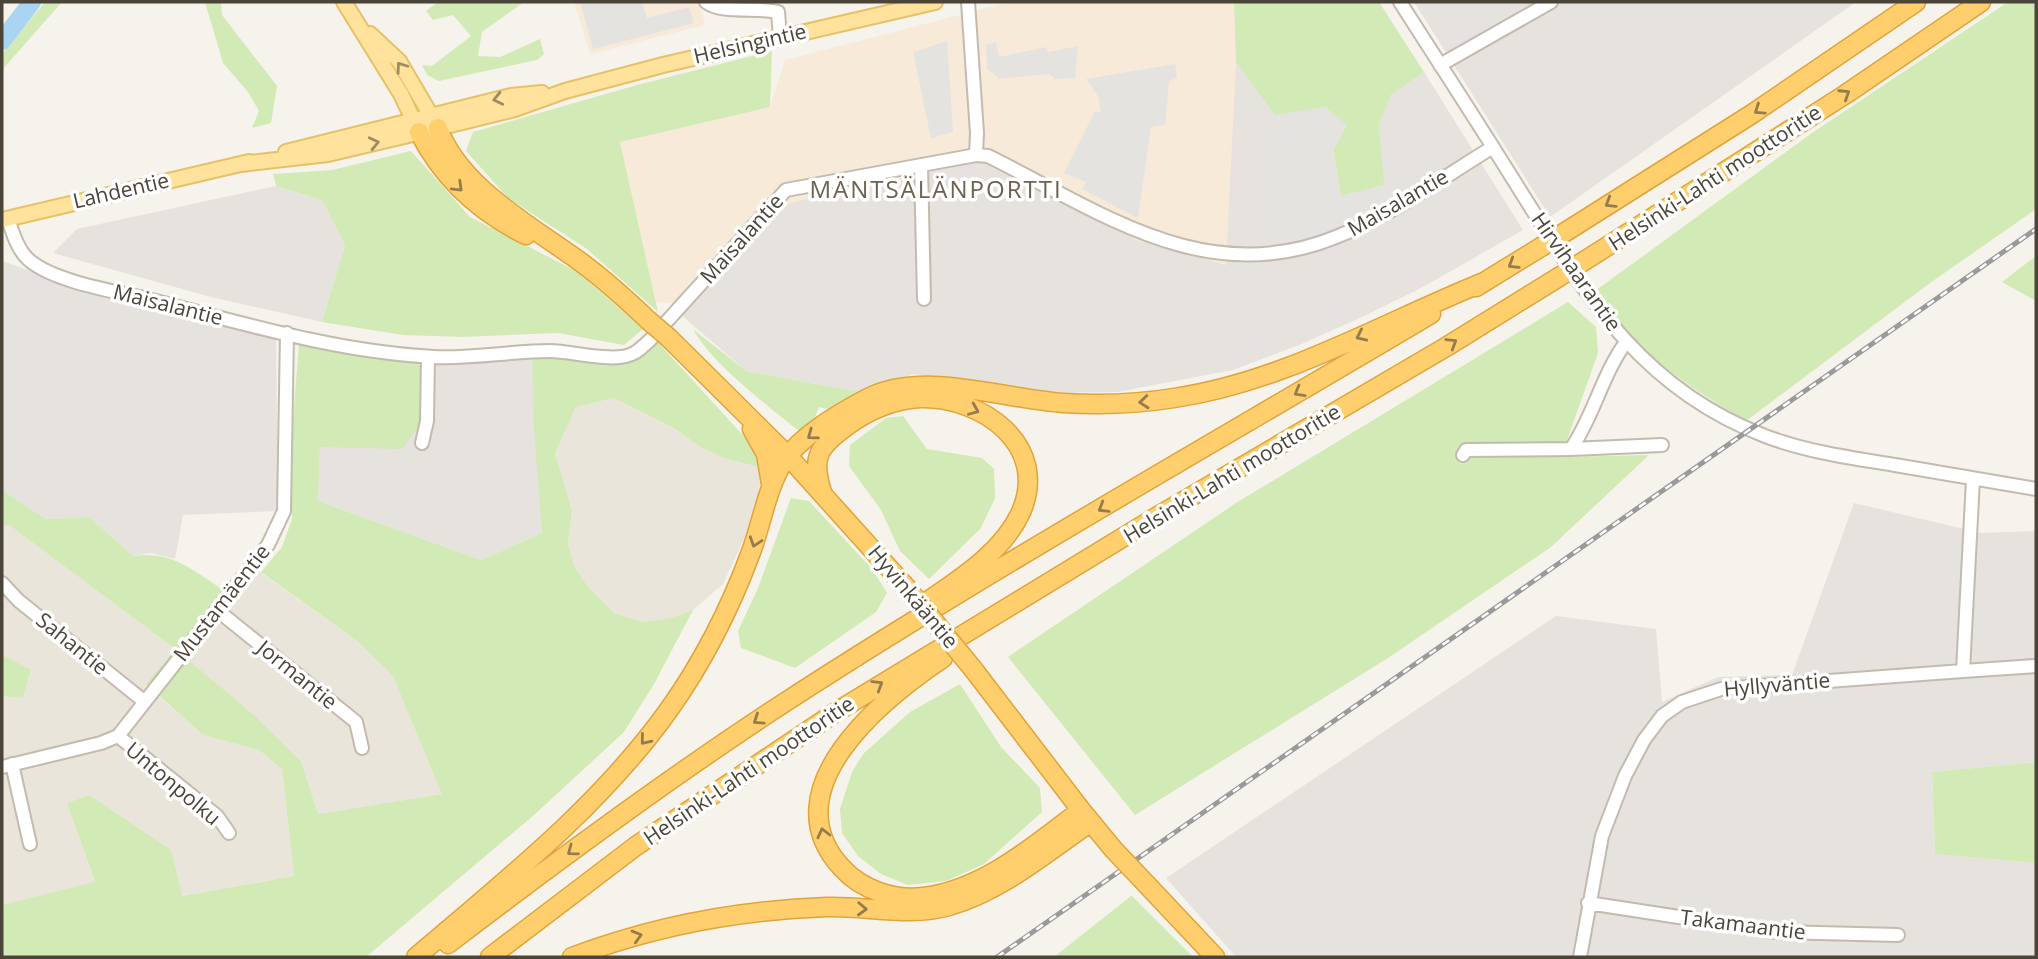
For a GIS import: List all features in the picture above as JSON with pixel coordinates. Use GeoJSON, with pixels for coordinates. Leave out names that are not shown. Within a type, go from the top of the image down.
{"type":"FeatureCollection","features":[{"type":"Feature","properties":{"kind":"highway","name":"Helsinki-Lahti moottoritie"},"geometry":{"type":"LineString","coordinates":[[431,957],[614,819],[789,699],[1036,548],[1559,236],[1752,114],[1916,2]]}},
{"type":"Feature","properties":{"kind":"highway","name":"Helsinki-Lahti moottoritie"},"geometry":{"type":"LineString","coordinates":[[490,957],[636,846],[779,749],[928,655],[1559,277],[1846,93],[1981,2]]}},
{"type":"Feature","properties":{"kind":"highway","name":"Hyvinkääntie"},"geometry":{"type":"LineString","coordinates":[[435,121],[442,138],[466,174],[524,222],[582,263],[649,320],[822,492],[906,587],[973,669],[1086,816],[1215,957]]}},
{"type":"Feature","properties":{"kind":"highway","name":"Hyvinkääntie"},"geometry":{"type":"LineString","coordinates":[[417,126],[431,155],[455,186],[515,230],[582,263]]}},
{"type":"Feature","properties":{"kind":"highway"},"geometry":{"type":"LineString","coordinates":[[416,957],[564,828],[611,781],[652,732],[688,681],[722,621],[753,548],[776,477],[788,456],[804,440],[869,397],[902,387],[940,387],[1062,402],[1106,404],[1175,398],[1213,390],[1294,365],[1484,282]]}},
{"type":"Feature","properties":{"kind":"highway"},"geometry":{"type":"LineString","coordinates":[[722,390],[757,436],[766,454],[771,479],[768,502]]}},
{"type":"Feature","properties":{"kind":"highway"},"geometry":{"type":"LineString","coordinates":[[789,699],[984,559],[1000,543],[1020,514],[1026,499],[1028,480],[1019,448],[1003,426],[989,416],[955,402],[919,398],[876,409],[835,435],[818,456],[816,465],[822,492]]}},
{"type":"Feature","properties":{"kind":"highway"},"geometry":{"type":"LineString","coordinates":[[1086,816],[996,870],[952,891],[923,898],[909,898],[887,895],[864,887],[847,874],[834,860],[825,843],[819,802],[831,765],[846,743],[882,705],[936,662],[1109,547]]}},
{"type":"Feature","properties":{"kind":"highway"},"geometry":{"type":"LineString","coordinates":[[572,957],[658,930],[749,913],[830,907],[924,910],[947,907],[972,898],[1012,876],[1086,816]]}},
{"type":"Feature","properties":{"kind":"main road"},"geometry":{"type":"LineString","coordinates":[[344,2],[361,26],[417,126]]}},
{"type":"Feature","properties":{"kind":"main road","name":"Helsingintie"},"geometry":{"type":"LineString","coordinates":[[435,121],[515,109],[565,91],[780,37],[936,2]]}},
{"type":"Feature","properties":{"kind":"main road"},"geometry":{"type":"LineString","coordinates":[[361,26],[399,61],[435,121]]}},
{"type":"Feature","properties":{"kind":"main road","name":"Lahdentie"},"geometry":{"type":"LineString","coordinates":[[5,219],[241,164],[328,154],[435,121]]}},
{"type":"Feature","properties":{"kind":"street"},"geometry":{"type":"LineString","coordinates":[[706,2],[713,8],[756,8],[778,12],[780,37]]}},
{"type":"Feature","properties":{"kind":"street"},"geometry":{"type":"LineString","coordinates":[[968,2],[977,133],[976,155]]}},
{"type":"Feature","properties":{"kind":"street","name":"Hirvihaarantie"},"geometry":{"type":"LineString","coordinates":[[1400,2],[1596,307],[1658,373],[1693,399],[1768,438],[1834,455],[2036,489]]}},
{"type":"Feature","properties":{"kind":"street"},"geometry":{"type":"LineString","coordinates":[[1440,65],[1552,2]]}},
{"type":"Feature","properties":{"kind":"street","name":"Maisalantie"},"geometry":{"type":"LineString","coordinates":[[5,219],[26,259],[55,274],[287,333],[370,351],[428,356],[551,351],[618,357],[633,354],[650,340],[786,190],[976,155],[988,156],[1151,236],[1209,253],[1263,256],[1335,238],[1373,220],[1493,147]]}},
{"type":"Feature","properties":{"kind":"street"},"geometry":{"type":"LineString","coordinates":[[921,165],[924,299]]}},
{"type":"Feature","properties":{"kind":"street","name":"Mustamäentie"},"geometry":{"type":"LineString","coordinates":[[118,736],[268,545],[285,512],[287,333]]}},
{"type":"Feature","properties":{"kind":"street"},"geometry":{"type":"LineString","coordinates":[[1571,449],[1583,430],[1610,366],[1626,342]]}},
{"type":"Feature","properties":{"kind":"street"},"geometry":{"type":"LineString","coordinates":[[422,443],[427,421],[428,356]]}},
{"type":"Feature","properties":{"kind":"street"},"geometry":{"type":"LineString","coordinates":[[1463,455],[1466,450],[1662,445]]}},
{"type":"Feature","properties":{"kind":"street"},"geometry":{"type":"LineString","coordinates":[[1963,671],[1973,479]]}},
{"type":"Feature","properties":{"kind":"street","name":"Sahantie"},"geometry":{"type":"LineString","coordinates":[[2,583],[19,601],[145,702]]}},
{"type":"Feature","properties":{"kind":"street","name":"Jormantie"},"geometry":{"type":"LineString","coordinates":[[217,610],[356,722],[362,748]]}},
{"type":"Feature","properties":{"kind":"street","name":"Hyllyväntie"},"geometry":{"type":"LineString","coordinates":[[1580,957],[1602,836],[1625,776],[1644,740],[1662,716],[1682,702],[1721,689],[2036,666]]}},
{"type":"Feature","properties":{"kind":"street"},"geometry":{"type":"LineString","coordinates":[[30,844],[7,766],[118,736]]}},
{"type":"Feature","properties":{"kind":"street","name":"Untonpolku"},"geometry":{"type":"LineString","coordinates":[[118,736],[216,816],[229,833]]}},
{"type":"Feature","properties":{"kind":"street","name":"Takamaantie"},"geometry":{"type":"LineString","coordinates":[[1588,903],[1776,932],[1898,935]]}},
{"type":"Feature","properties":{"kind":"shaded area"},"geometry":{"type":"Polygon","coordinates":[[[574,2],[699,2],[705,25],[590,54],[574,2]]]}},
{"type":"Feature","properties":{"kind":"shaded area"},"geometry":{"type":"Polygon","coordinates":[[[580,2],[642,2],[647,18],[689,7],[694,23],[593,49],[580,2]]]}},
{"type":"Feature","properties":{"kind":"shaded area"},"geometry":{"type":"Polygon","coordinates":[[[1010,2],[1234,2],[1236,62],[1227,265],[1137,240],[979,161],[688,304],[656,302],[620,142],[770,107],[785,60],[1010,2]]]}},
{"type":"Feature","properties":{"kind":"shaded area"},"geometry":{"type":"Polygon","coordinates":[[[1414,2],[1856,2],[1550,217],[1414,2]]]}},
{"type":"Feature","properties":{"kind":"shaded area"},"geometry":{"type":"Polygon","coordinates":[[[947,41],[953,132],[931,138],[913,52],[947,41]]]}},
{"type":"Feature","properties":{"kind":"shaded area"},"geometry":{"type":"Polygon","coordinates":[[[996,43],[999,57],[1046,47],[1048,52],[1078,46],[1075,78],[1055,79],[1049,74],[999,79],[987,69],[986,44],[996,43]]]}},
{"type":"Feature","properties":{"kind":"shaded area"},"geometry":{"type":"Polygon","coordinates":[[[1236,62],[1275,114],[1326,107],[1347,125],[1333,151],[1341,196],[1383,185],[1379,124],[1391,95],[1424,72],[1523,230],[1423,287],[1299,345],[1233,370],[1117,392],[1054,393],[914,374],[860,392],[746,371],[680,314],[790,203],[979,161],[1137,240],[1226,265],[1236,62]]]}},
{"type":"Feature","properties":{"kind":"shaded area"},"geometry":{"type":"Polygon","coordinates":[[[1175,64],[1177,78],[1169,81],[1165,125],[1151,127],[1138,218],[1082,189],[1086,182],[1064,173],[1095,111],[1101,113],[1098,96],[1086,79],[1175,64]]]}},
{"type":"Feature","properties":{"kind":"shaded area"},"geometry":{"type":"Polygon","coordinates":[[[1326,107],[1347,125],[1333,151],[1341,196],[1384,185],[1385,204],[1334,230],[1280,244],[1266,236],[1275,115],[1326,107]]]}},
{"type":"Feature","properties":{"kind":"shaded area"},"geometry":{"type":"Polygon","coordinates":[[[276,186],[322,200],[345,245],[322,322],[211,297],[53,253],[77,229],[276,186]]]}},
{"type":"Feature","properties":{"kind":"shaded area"},"geometry":{"type":"Polygon","coordinates":[[[2,261],[100,295],[276,339],[278,511],[183,515],[175,559],[151,553],[133,556],[89,517],[46,519],[2,490],[2,261]]]}},
{"type":"Feature","properties":{"kind":"shaded area"},"geometry":{"type":"Polygon","coordinates":[[[532,357],[542,533],[481,560],[318,501],[320,446],[420,424],[422,363],[532,357]]]}},
{"type":"Feature","properties":{"kind":"shaded area"},"geometry":{"type":"Polygon","coordinates":[[[614,398],[674,428],[700,447],[724,458],[762,468],[757,511],[723,584],[693,610],[670,618],[644,622],[615,614],[589,588],[575,568],[568,544],[572,511],[555,453],[576,407],[614,398]]]}},
{"type":"Feature","properties":{"kind":"shaded area"},"geometry":{"type":"Polygon","coordinates":[[[1854,503],[1981,533],[2036,531],[2036,762],[1932,772],[1935,854],[2036,863],[2036,957],[1236,957],[1166,878],[1556,616],[1656,629],[1662,702],[1718,677],[1792,675],[1854,503]]]}},
{"type":"Feature","properties":{"kind":"shaded area"},"geometry":{"type":"Polygon","coordinates":[[[2,525],[9,525],[175,649],[146,685],[203,735],[259,750],[282,769],[294,876],[181,896],[89,795],[67,803],[95,883],[2,905],[2,696],[23,698],[31,671],[2,655],[2,525]]]}},
{"type":"Feature","properties":{"kind":"shaded area"},"geometry":{"type":"Polygon","coordinates":[[[246,562],[356,640],[393,676],[443,794],[318,814],[301,761],[255,716],[179,653],[246,562]]]}},
{"type":"Feature","properties":{"kind":"green space"},"geometry":{"type":"Polygon","coordinates":[[[45,2],[62,2],[2,70],[2,54],[45,2]]]}},
{"type":"Feature","properties":{"kind":"green space"},"geometry":{"type":"Polygon","coordinates":[[[205,2],[221,2],[222,15],[277,86],[271,123],[252,128],[259,111],[248,92],[223,63],[205,2]]]}},
{"type":"Feature","properties":{"kind":"green space"},"geometry":{"type":"Polygon","coordinates":[[[438,2],[524,2],[482,32],[478,56],[500,57],[540,39],[544,54],[537,60],[439,81],[427,75],[422,65],[432,66],[471,36],[453,15],[433,20],[426,11],[438,2]]]}},
{"type":"Feature","properties":{"kind":"green space"},"geometry":{"type":"Polygon","coordinates":[[[1234,2],[1379,2],[1424,72],[1391,95],[1379,124],[1384,185],[1341,196],[1326,107],[1275,115],[1236,62],[1234,2]]]}},
{"type":"Feature","properties":{"kind":"green space"},"geometry":{"type":"Polygon","coordinates":[[[2008,2],[2036,2],[2036,209],[1930,283],[1746,421],[1682,380],[1626,332],[1595,291],[1812,133],[2008,2]]]}},
{"type":"Feature","properties":{"kind":"green space"},"geometry":{"type":"Polygon","coordinates":[[[772,51],[770,107],[620,142],[658,312],[587,249],[508,198],[466,151],[473,132],[637,85],[772,51]]]}},
{"type":"Feature","properties":{"kind":"green space"},"geometry":{"type":"Polygon","coordinates":[[[411,151],[470,217],[576,271],[643,329],[624,345],[558,333],[462,337],[403,335],[322,322],[345,245],[322,200],[276,186],[273,174],[332,170],[411,151]]]}},
{"type":"Feature","properties":{"kind":"green space"},"geometry":{"type":"Polygon","coordinates":[[[2036,256],[2036,301],[2002,282],[2036,256]]]}},
{"type":"Feature","properties":{"kind":"green space"},"geometry":{"type":"Polygon","coordinates":[[[1568,302],[1596,327],[1598,353],[1561,457],[1649,455],[1551,547],[1388,658],[1135,815],[1008,657],[1236,503],[1568,302]]]}},
{"type":"Feature","properties":{"kind":"green space"},"geometry":{"type":"Polygon","coordinates":[[[693,329],[746,371],[860,392],[834,410],[819,407],[811,427],[799,431],[726,370],[693,329]]]}},
{"type":"Feature","properties":{"kind":"green space"},"geometry":{"type":"Polygon","coordinates":[[[657,341],[749,442],[762,468],[724,458],[700,447],[674,428],[614,398],[576,407],[555,453],[572,511],[568,544],[575,568],[589,588],[615,614],[644,622],[670,618],[693,610],[654,684],[624,732],[534,815],[366,957],[2,957],[2,905],[95,882],[67,803],[89,795],[171,850],[182,896],[294,876],[282,769],[259,750],[203,735],[146,684],[175,649],[9,525],[2,525],[2,490],[46,519],[89,517],[133,556],[171,559],[225,591],[180,653],[255,716],[301,761],[318,814],[442,794],[393,676],[356,640],[261,572],[282,547],[292,519],[292,433],[299,343],[422,363],[420,424],[402,449],[320,447],[318,501],[481,560],[542,533],[532,357],[618,363],[657,341]]]}},
{"type":"Feature","properties":{"kind":"green space"},"geometry":{"type":"Polygon","coordinates":[[[903,416],[927,449],[982,458],[994,469],[995,498],[981,528],[929,579],[900,551],[881,510],[849,466],[850,445],[886,418],[903,416]]]}},
{"type":"Feature","properties":{"kind":"green space"},"geometry":{"type":"Polygon","coordinates":[[[791,498],[809,501],[872,569],[887,593],[876,612],[795,668],[741,648],[738,631],[758,588],[791,498]]]}},
{"type":"Feature","properties":{"kind":"green space"},"geometry":{"type":"Polygon","coordinates":[[[2,655],[31,670],[23,698],[2,696],[2,655]]]}},
{"type":"Feature","properties":{"kind":"green space"},"geometry":{"type":"Polygon","coordinates":[[[960,684],[1001,747],[1040,788],[1042,812],[984,864],[946,881],[908,885],[881,874],[858,856],[842,833],[840,809],[852,772],[863,754],[910,712],[960,684]]]}},
{"type":"Feature","properties":{"kind":"green space"},"geometry":{"type":"Polygon","coordinates":[[[2036,762],[2036,863],[1935,854],[1932,772],[2036,762]]]}},
{"type":"Feature","properties":{"kind":"green space"},"geometry":{"type":"Polygon","coordinates":[[[1131,896],[1193,957],[1054,957],[1131,896]]]}},
{"type":"Feature","properties":{"kind":"waterway"},"geometry":{"type":"LineString","coordinates":[[2,41],[32,2]]}},
{"type":"Feature","properties":{"kind":"railway"},"geometry":{"type":"LineString","coordinates":[[997,957],[2036,229]]}},
{"type":"Feature","properties":{"kind":"district","name":"MÄNTSÄLÄNPORTTI"},"geometry":{"type":"Point","coordinates":[936,190]}}]}
